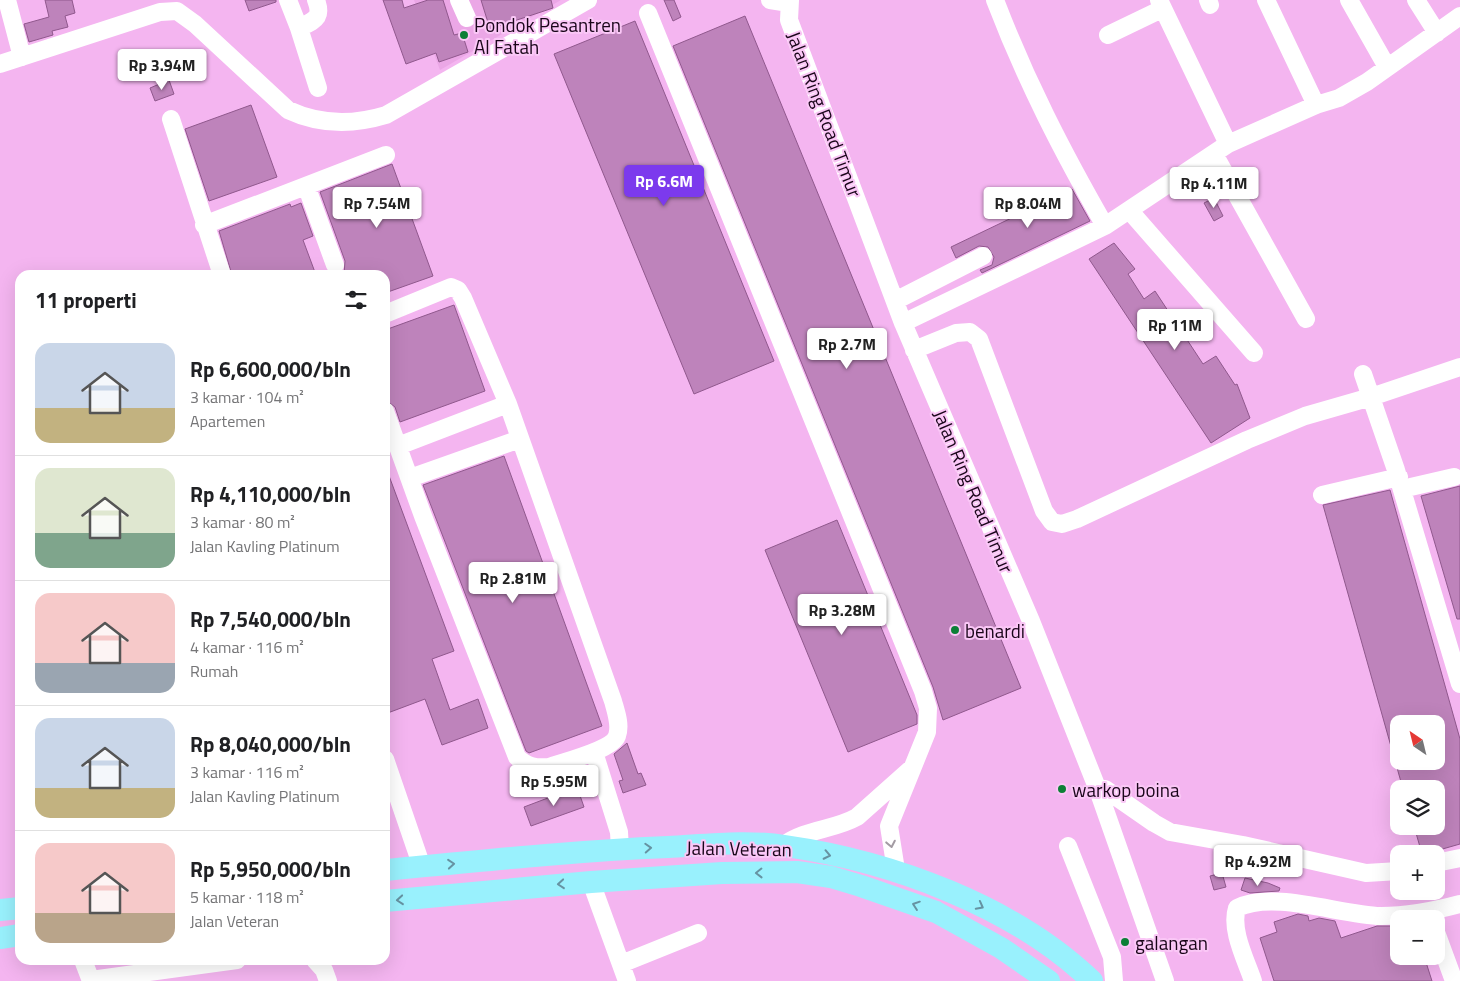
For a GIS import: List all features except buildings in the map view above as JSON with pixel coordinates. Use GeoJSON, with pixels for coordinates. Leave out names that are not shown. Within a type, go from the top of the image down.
{"type":"FeatureCollection","features":[{"type":"Feature","properties":{"kind":"main road","name":"Jalan Veteran"},"geometry":{"type":"LineString","coordinates":[[390,868],[419,857],[619,839],[784,845],[896,870],[955,893],[1054,949],[1092,981]]}},
{"type":"Feature","properties":{"kind":"main road","name":"Jalan Veteran"},"geometry":{"type":"LineString","coordinates":[[390,901],[591,882],[722,873],[797,872],[831,877],[936,912],[1001,948],[1049,981]]}},
{"type":"Feature","properties":{"kind":"main road"},"geometry":{"type":"LineString","coordinates":[[0,910],[15,908]]}},
{"type":"Feature","properties":{"kind":"main road"},"geometry":{"type":"LineString","coordinates":[[0,938],[15,936]]}},
{"type":"Feature","properties":{"kind":"street"},"geometry":{"type":"LineString","coordinates":[[7,0],[22,57]]}},
{"type":"Feature","properties":{"kind":"street"},"geometry":{"type":"LineString","coordinates":[[288,0],[318,88]]}},
{"type":"Feature","properties":{"kind":"street"},"geometry":{"type":"LineString","coordinates":[[299,28],[318,16],[320,12],[316,0]]}},
{"type":"Feature","properties":{"kind":"street"},"geometry":{"type":"LineString","coordinates":[[459,0],[466,18]]}},
{"type":"Feature","properties":{"kind":"street"},"geometry":{"type":"LineString","coordinates":[[0,64],[160,12],[177,11],[195,24],[288,110],[303,118],[329,122],[364,122],[386,115],[588,0]]}},
{"type":"Feature","properties":{"kind":"street"},"geometry":{"type":"LineString","coordinates":[[770,0],[790,2]]}},
{"type":"Feature","properties":{"kind":"street"},"geometry":{"type":"LineString","coordinates":[[995,0],[1033,94],[1060,149],[1105,226]]}},
{"type":"Feature","properties":{"kind":"street"},"geometry":{"type":"LineString","coordinates":[[1266,0],[1316,105]]}},
{"type":"Feature","properties":{"kind":"street"},"geometry":{"type":"LineString","coordinates":[[1349,0],[1387,67]]}},
{"type":"Feature","properties":{"kind":"street"},"geometry":{"type":"LineString","coordinates":[[1416,0],[1437,33]]}},
{"type":"Feature","properties":{"kind":"street","name":"Jalan Ring Road Timur"},"geometry":{"type":"LineString","coordinates":[[790,2],[789,20],[903,323],[1031,621],[1098,790],[1164,981]]}},
{"type":"Feature","properties":{"kind":"street"},"geometry":{"type":"LineString","coordinates":[[1108,35],[1161,4],[1221,149],[1306,319]]}},
{"type":"Feature","properties":{"kind":"street"},"geometry":{"type":"LineString","coordinates":[[648,13],[923,691],[929,720],[927,732],[915,766],[891,817],[889,835],[896,870]]}},
{"type":"Feature","properties":{"kind":"street"},"geometry":{"type":"LineString","coordinates":[[903,323],[1105,226],[1221,149],[1316,105],[1339,98],[1460,16]]}},
{"type":"Feature","properties":{"kind":"street"},"geometry":{"type":"LineString","coordinates":[[171,119],[220,270]]}},
{"type":"Feature","properties":{"kind":"street"},"geometry":{"type":"LineString","coordinates":[[204,225],[307,188],[386,155]]}},
{"type":"Feature","properties":{"kind":"street"},"geometry":{"type":"LineString","coordinates":[[307,188],[335,265]]}},
{"type":"Feature","properties":{"kind":"street"},"geometry":{"type":"LineString","coordinates":[[1129,210],[1254,353]]}},
{"type":"Feature","properties":{"kind":"street"},"geometry":{"type":"LineString","coordinates":[[895,301],[982,256]]}},
{"type":"Feature","properties":{"kind":"street"},"geometry":{"type":"LineString","coordinates":[[390,312],[446,289],[458,290],[508,404],[618,721],[614,740],[594,752],[549,767],[540,768],[524,764],[518,757],[423,516],[390,424]]}},
{"type":"Feature","properties":{"kind":"street"},"geometry":{"type":"LineString","coordinates":[[914,350],[956,333],[970,332],[979,338],[1044,511],[1052,522],[1062,524],[1305,416],[1371,397],[1460,367]]}},
{"type":"Feature","properties":{"kind":"street"},"geometry":{"type":"LineString","coordinates":[[1363,374],[1399,479],[1460,684]]}},
{"type":"Feature","properties":{"kind":"street"},"geometry":{"type":"LineString","coordinates":[[398,446],[508,404]]}},
{"type":"Feature","properties":{"kind":"street"},"geometry":{"type":"LineString","coordinates":[[410,478],[520,439]]}},
{"type":"Feature","properties":{"kind":"street"},"geometry":{"type":"LineString","coordinates":[[1322,495],[1399,479],[1454,477]]}},
{"type":"Feature","properties":{"kind":"street"},"geometry":{"type":"LineString","coordinates":[[594,752],[619,839]]}},
{"type":"Feature","properties":{"kind":"street"},"geometry":{"type":"LineString","coordinates":[[784,845],[802,834],[847,822],[864,812],[915,766]]}},
{"type":"Feature","properties":{"kind":"street"},"geometry":{"type":"LineString","coordinates":[[390,773],[419,857]]}},
{"type":"Feature","properties":{"kind":"street"},"geometry":{"type":"LineString","coordinates":[[1098,790],[1105,789],[1170,832],[1243,845],[1366,873],[1390,872]]}},
{"type":"Feature","properties":{"kind":"street"},"geometry":{"type":"LineString","coordinates":[[1068,846],[1112,957],[1114,981]]}},
{"type":"Feature","properties":{"kind":"street"},"geometry":{"type":"LineString","coordinates":[[1445,861],[1460,858]]}},
{"type":"Feature","properties":{"kind":"street"},"geometry":{"type":"LineString","coordinates":[[591,882],[627,981]]}},
{"type":"Feature","properties":{"kind":"street"},"geometry":{"type":"LineString","coordinates":[[1253,981],[1237,933],[1234,916],[1237,908],[1250,902],[1320,906],[1380,916],[1390,916]]}},
{"type":"Feature","properties":{"kind":"street"},"geometry":{"type":"LineString","coordinates":[[1444,910],[1460,904]]}},
{"type":"Feature","properties":{"kind":"street"},"geometry":{"type":"LineString","coordinates":[[621,964],[698,933]]}},
{"type":"Feature","properties":{"kind":"street"},"geometry":{"type":"LineString","coordinates":[[1445,956],[1454,981]]}},
{"type":"Feature","properties":{"kind":"street"},"geometry":{"type":"LineString","coordinates":[[85,965],[91,981],[202,965]]}},
{"type":"Feature","properties":{"kind":"street"},"geometry":{"type":"LineString","coordinates":[[320,965],[324,970],[328,981]]}},
{"type":"Feature","properties":{"kind":"shaded area","name":"Pondok Pesantren Al Fatah"},"geometry":{"type":"Polygon","coordinates":[[[414,0],[561,0],[440,70],[414,0]]]}},
{"type":"Feature","properties":{"kind":"place","name":"Pondok Pesantren Al Fatah"},"geometry":{"type":"Point","coordinates":[464,35]}},
{"type":"Feature","properties":{"kind":"place","name":"benardi"},"geometry":{"type":"Point","coordinates":[955,630]}},
{"type":"Feature","properties":{"kind":"place","name":"warkop boina"},"geometry":{"type":"Point","coordinates":[1062,789]}},
{"type":"Feature","properties":{"kind":"place","name":"galangan"},"geometry":{"type":"Point","coordinates":[1125,942]}}]}
